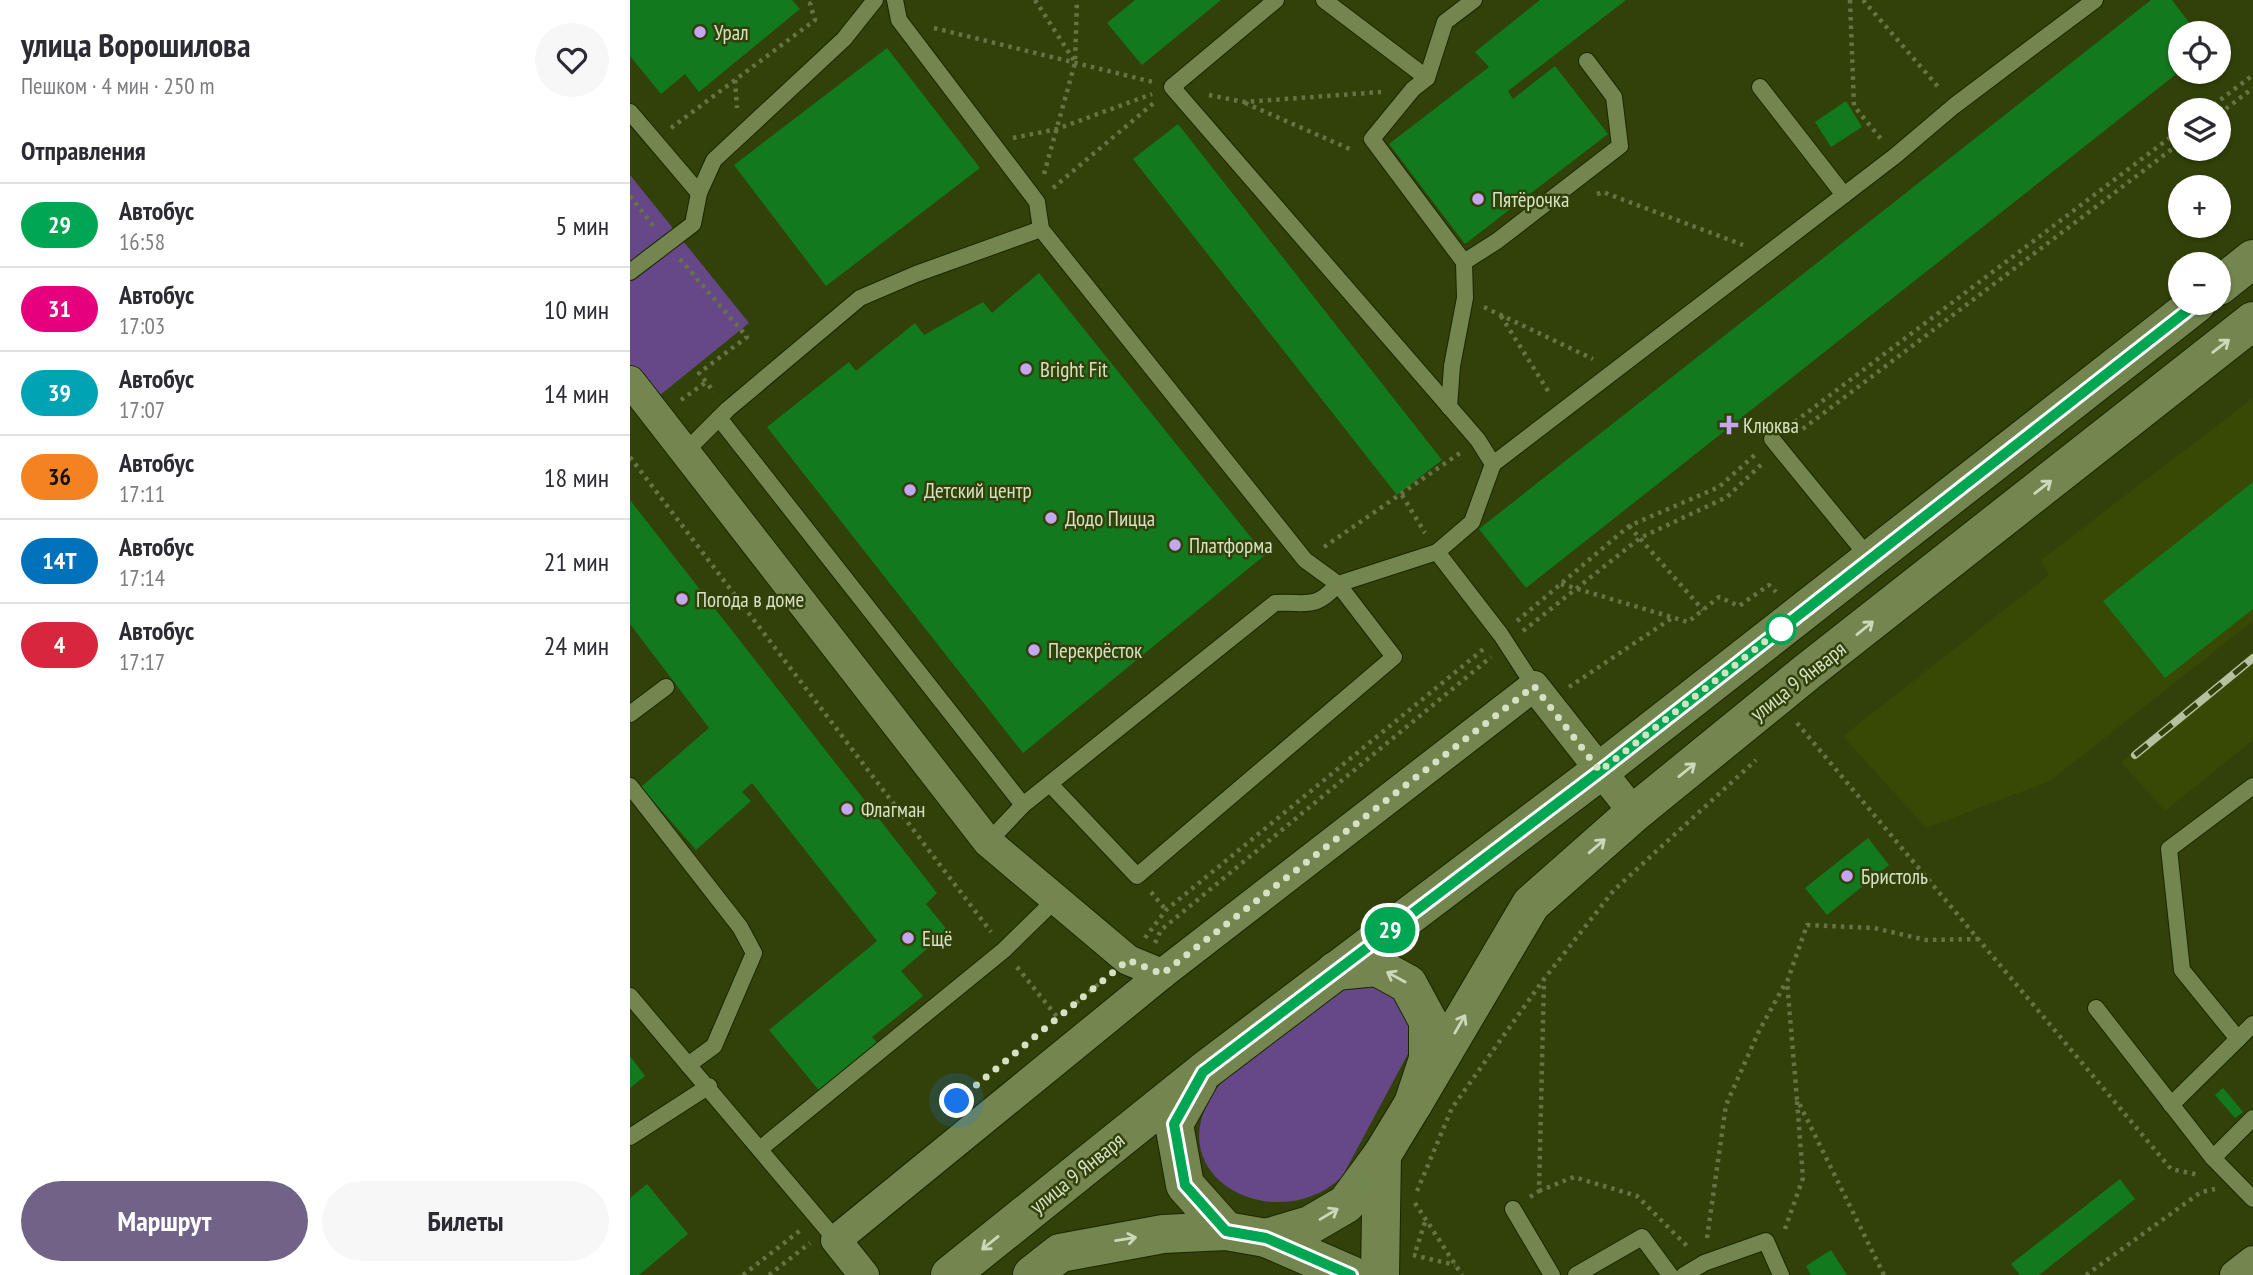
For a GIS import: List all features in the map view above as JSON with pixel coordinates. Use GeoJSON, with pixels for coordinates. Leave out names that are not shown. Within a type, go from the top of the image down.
{"type":"FeatureCollection","features":[{"type":"Feature","properties":{"kind":"main road"},"geometry":{"type":"LineString","coordinates":[[2231,276],[2253,259]]}},
{"type":"Feature","properties":{"kind":"main road"},"geometry":{"type":"LineString","coordinates":[[1335,971],[1600,771],[2182,315]]}},
{"type":"Feature","properties":{"kind":"main road","name":"улица 9 Января"},"geometry":{"type":"LineString","coordinates":[[1413,1104],[1531,904],[1634,813],[1807,672],[2253,321]]}},
{"type":"Feature","properties":{"kind":"main road"},"geometry":{"type":"LineString","coordinates":[[1266,1238],[1310,1226],[1346,1204],[1382,1155],[1413,1104],[1428,1059],[1428,1021],[1408,984],[1377,967],[1335,971]]}},
{"type":"Feature","properties":{"kind":"main road","name":"улица 9 Января"},"geometry":{"type":"LineString","coordinates":[[950,1275],[1203,1072],[1335,971]]}},
{"type":"Feature","properties":{"kind":"main road"},"geometry":{"type":"LineString","coordinates":[[1203,1072],[1174,1124],[1185,1185],[1226,1231]]}},
{"type":"Feature","properties":{"kind":"main road"},"geometry":{"type":"LineString","coordinates":[[1382,1155],[1393,1268]]}},
{"type":"Feature","properties":{"kind":"main road"},"geometry":{"type":"LineString","coordinates":[[1032,1275],[1060,1253],[1163,1234],[1226,1231],[1266,1238],[1351,1275]]}},
{"type":"Feature","properties":{"kind":"street"},"geometry":{"type":"LineString","coordinates":[[630,381],[988,842],[1054,901],[1128,960],[1162,974]]}},
{"type":"Feature","properties":{"kind":"street"},"geometry":{"type":"LineString","coordinates":[[864,1275],[835,1240],[1162,974],[1540,694],[1634,813]]}},
{"type":"Feature","properties":{"kind":"street"},"geometry":{"type":"LineString","coordinates":[[2235,1275],[2253,1261]]}},
{"type":"Feature","properties":{"kind":"lane"},"geometry":{"type":"LineString","coordinates":[[630,272],[692,224],[699,193],[714,160],[844,39],[875,0]]}},
{"type":"Feature","properties":{"kind":"lane"},"geometry":{"type":"LineString","coordinates":[[895,0],[899,20],[1037,202],[1041,229],[1306,559],[1338,584],[1394,657],[1137,876],[1050,784]]}},
{"type":"Feature","properties":{"kind":"lane"},"geometry":{"type":"LineString","coordinates":[[1276,0],[1172,87],[1478,440],[1493,464]]}},
{"type":"Feature","properties":{"kind":"lane"},"geometry":{"type":"LineString","coordinates":[[1324,0],[1427,78]]}},
{"type":"Feature","properties":{"kind":"lane"},"geometry":{"type":"LineString","coordinates":[[1449,407],[1452,366],[1465,298],[1464,262],[1372,139],[1413,89],[1427,78],[1445,22],[1474,0]]}},
{"type":"Feature","properties":{"kind":"lane"},"geometry":{"type":"LineString","coordinates":[[988,842],[1023,805],[1275,603],[1313,605],[1325,598],[1338,584],[1437,552],[1472,522],[1493,464],[1895,156],[1954,106],[2095,0]]}},
{"type":"Feature","properties":{"kind":"lane"},"geometry":{"type":"LineString","coordinates":[[1464,262],[1497,241],[1620,146],[1614,97],[1587,61]]}},
{"type":"Feature","properties":{"kind":"lane"},"geometry":{"type":"LineString","coordinates":[[1760,87],[1844,195]]}},
{"type":"Feature","properties":{"kind":"lane"},"geometry":{"type":"LineString","coordinates":[[630,112],[699,193]]}},
{"type":"Feature","properties":{"kind":"lane"},"geometry":{"type":"LineString","coordinates":[[685,452],[723,414],[860,298],[916,274],[1041,229]]}},
{"type":"Feature","properties":{"kind":"lane"},"geometry":{"type":"LineString","coordinates":[[723,414],[1023,805]]}},
{"type":"Feature","properties":{"kind":"lane"},"geometry":{"type":"LineString","coordinates":[[1772,439],[1870,559]]}},
{"type":"Feature","properties":{"kind":"lane"},"geometry":{"type":"LineString","coordinates":[[1437,552],[1501,635],[1540,694]]}},
{"type":"Feature","properties":{"kind":"lane"},"geometry":{"type":"LineString","coordinates":[[630,714],[666,687]]}},
{"type":"Feature","properties":{"kind":"lane"},"geometry":{"type":"LineString","coordinates":[[630,786],[740,927],[754,953],[714,1046],[688,1065]]}},
{"type":"Feature","properties":{"kind":"lane"},"geometry":{"type":"LineString","coordinates":[[2238,1039],[2182,970],[2169,849],[2253,786]]}},
{"type":"Feature","properties":{"kind":"lane"},"geometry":{"type":"LineString","coordinates":[[760,1149],[1004,950],[1054,901]]}},
{"type":"Feature","properties":{"kind":"lane"},"geometry":{"type":"LineString","coordinates":[[630,996],[709,1086],[835,1240]]}},
{"type":"Feature","properties":{"kind":"lane"},"geometry":{"type":"LineString","coordinates":[[2096,1008],[2213,1158],[2253,1199]]}},
{"type":"Feature","properties":{"kind":"lane"},"geometry":{"type":"LineString","coordinates":[[2171,1105],[2253,1024]]}},
{"type":"Feature","properties":{"kind":"lane"},"geometry":{"type":"LineString","coordinates":[[630,1137],[709,1086]]}},
{"type":"Feature","properties":{"kind":"lane"},"geometry":{"type":"LineString","coordinates":[[2213,1158],[2253,1118]]}},
{"type":"Feature","properties":{"kind":"lane"},"geometry":{"type":"LineString","coordinates":[[1513,1209],[1552,1275]]}},
{"type":"Feature","properties":{"kind":"lane"},"geometry":{"type":"LineString","coordinates":[[1576,1275],[1642,1237],[1670,1275]]}},
{"type":"Feature","properties":{"kind":"lane"},"geometry":{"type":"LineString","coordinates":[[1684,1275],[1704,1264],[1766,1241],[1781,1275]]}},
{"type":"Feature","properties":{"kind":"path"},"geometry":{"type":"LineString","coordinates":[[653,141],[815,20],[810,4],[816,0]]}},
{"type":"Feature","properties":{"kind":"path"},"geometry":{"type":"LineString","coordinates":[[1035,0],[1075,63]]}},
{"type":"Feature","properties":{"kind":"path"},"geometry":{"type":"LineString","coordinates":[[1037,202],[1075,63],[1077,0]]}},
{"type":"Feature","properties":{"kind":"path"},"geometry":{"type":"LineString","coordinates":[[1850,0],[1854,106],[1895,156]]}},
{"type":"Feature","properties":{"kind":"path"},"geometry":{"type":"LineString","coordinates":[[1863,0],[1954,106]]}},
{"type":"Feature","properties":{"kind":"path"},"geometry":{"type":"LineString","coordinates":[[2223,98],[2253,75]]}},
{"type":"Feature","properties":{"kind":"path"},"geometry":{"type":"LineString","coordinates":[[992,143],[1057,128],[1172,87]]}},
{"type":"Feature","properties":{"kind":"path"},"geometry":{"type":"LineString","coordinates":[[1037,202],[1172,87]]}},
{"type":"Feature","properties":{"kind":"path"},"geometry":{"type":"LineString","coordinates":[[2231,105],[2253,88]]}},
{"type":"Feature","properties":{"kind":"path"},"geometry":{"type":"LineString","coordinates":[[1244,102],[1394,168]]}},
{"type":"Feature","properties":{"kind":"path"},"geometry":{"type":"LineString","coordinates":[[1047,1027],[1128,960],[1167,910],[1629,526],[1719,487],[1772,439],[2168,139]]}},
{"type":"Feature","properties":{"kind":"path"},"geometry":{"type":"LineString","coordinates":[[1591,196],[1603,192],[1766,255]]}},
{"type":"Feature","properties":{"kind":"path"},"geometry":{"type":"LineString","coordinates":[[630,196],[667,244],[747,337],[699,373],[723,414]]}},
{"type":"Feature","properties":{"kind":"path"},"geometry":{"type":"LineString","coordinates":[[1465,298],[1616,370]]}},
{"type":"Feature","properties":{"kind":"path"},"geometry":{"type":"LineString","coordinates":[[1500,315],[1561,413]]}},
{"type":"Feature","properties":{"kind":"path"},"geometry":{"type":"LineString","coordinates":[[1306,559],[1478,440]]}},
{"type":"Feature","properties":{"kind":"path"},"geometry":{"type":"LineString","coordinates":[[630,457],[1058,1018]]}},
{"type":"Feature","properties":{"kind":"path"},"geometry":{"type":"LineString","coordinates":[[1402,495],[1437,552]]}},
{"type":"Feature","properties":{"kind":"path"},"geometry":{"type":"LineString","coordinates":[[1560,584],[1688,622],[1703,610],[1629,526]]}},
{"type":"Feature","properties":{"kind":"path"},"geometry":{"type":"LineString","coordinates":[[1540,694],[1673,617]]}},
{"type":"Feature","properties":{"kind":"path"},"geometry":{"type":"LineString","coordinates":[[1786,732],[1796,723],[2171,1169],[2239,1184]]}},
{"type":"Feature","properties":{"kind":"path"},"geometry":{"type":"LineString","coordinates":[[1462,1275],[1413,1199],[1452,1108],[1544,979],[1614,890],[1766,751]]}},
{"type":"Feature","properties":{"kind":"path"},"geometry":{"type":"LineString","coordinates":[[1704,1264],[1726,1105],[1759,1031],[1787,982],[1807,925],[1874,928],[1926,940],[1979,939]]}},
{"type":"Feature","properties":{"kind":"path"},"geometry":{"type":"LineString","coordinates":[[1539,1191],[1544,979]]}},
{"type":"Feature","properties":{"kind":"path"},"geometry":{"type":"LineString","coordinates":[[1774,1260],[1804,1178],[1787,982]]}},
{"type":"Feature","properties":{"kind":"path"},"geometry":{"type":"LineString","coordinates":[[1797,1099],[1884,1275]]}},
{"type":"Feature","properties":{"kind":"path"},"geometry":{"type":"LineString","coordinates":[[1513,1209],[1539,1191],[1574,1177],[1637,1196],[1704,1264]]}},
{"type":"Feature","properties":{"kind":"path"},"geometry":{"type":"LineString","coordinates":[[2086,1275],[2201,1192],[2239,1184]]}},
{"type":"Feature","properties":{"kind":"path"},"geometry":{"type":"LineString","coordinates":[[743,1275],[816,1217]]}},
{"type":"Feature","properties":{"kind":"path"},"geometry":{"type":"LineString","coordinates":[[1393,1268],[1415,1254],[1425,1221]]}},
{"type":"Feature","properties":{"kind":"path"},"geometry":{"type":"LineString","coordinates":[[1415,1254],[1456,1265]]}},
{"type":"Feature","properties":{"kind":"shaded area"},"geometry":{"type":"Polygon","coordinates":[[[630,175],[749,323],[649,404],[630,381],[630,175]]]}},
{"type":"Feature","properties":{"kind":"shaded area"},"geometry":{"type":"Polygon","coordinates":[[[2253,398],[2253,621],[2050,781],[1926,828],[1843,736],[2049,575],[2041,560],[2253,398]]]}},
{"type":"Feature","properties":{"kind":"shaded area"},"geometry":{"type":"Polygon","coordinates":[[[2253,655],[2253,740],[2165,811],[2121,762],[2253,655]]]}},
{"type":"Feature","properties":{"kind":"shaded area"},"geometry":{"type":"Polygon","coordinates":[[[1386,985],[1412,1019],[1410,1050],[1342,1177],[1315,1195],[1286,1202],[1257,1200],[1232,1190],[1212,1172],[1201,1149],[1201,1122],[1215,1091],[1238,1067],[1335,993],[1347,987],[1386,985]]]}},
{"type":"Feature","properties":{"kind":"building","name":"Урал"},"geometry":{"type":"Polygon","coordinates":[[[630,0],[792,0],[800,9],[699,92],[685,74],[661,94],[630,56],[630,0]]]}},
{"type":"Feature","properties":{"kind":"building"},"geometry":{"type":"Polygon","coordinates":[[[1135,0],[1221,0],[1142,65],[1107,23],[1135,0]]]}},
{"type":"Feature","properties":{"kind":"building","name":"Пятёрочка"},"geometry":{"type":"Polygon","coordinates":[[[1540,0],[1626,0],[1508,91],[1513,99],[1555,66],[1608,134],[1465,244],[1389,144],[1489,67],[1475,52],[1540,0]]]}},
{"type":"Feature","properties":{"kind":"building"},"geometry":{"type":"Polygon","coordinates":[[[2151,0],[2172,0],[2188,21],[2168,21],[2168,80],[1526,588],[1479,529],[2151,0]]]}},
{"type":"Feature","properties":{"kind":"building"},"geometry":{"type":"Polygon","coordinates":[[[887,48],[980,168],[826,286],[734,165],[887,48]]]}},
{"type":"Feature","properties":{"kind":"building"},"geometry":{"type":"Polygon","coordinates":[[[1846,101],[1862,127],[1831,147],[1815,122],[1846,101]]]}},
{"type":"Feature","properties":{"kind":"building"},"geometry":{"type":"Polygon","coordinates":[[[1178,124],[1442,460],[1397,495],[1133,159],[1178,124]]]}},
{"type":"Feature","properties":{"kind":"building"},"geometry":{"type":"Polygon","coordinates":[[[1039,273],[1265,555],[1023,753],[767,427],[849,362],[856,371],[915,323],[924,335],[983,302],[992,313],[1039,273]]]}},
{"type":"Feature","properties":{"kind":"building"},"geometry":{"type":"Polygon","coordinates":[[[2253,482],[2253,609],[2165,678],[2103,601],[2253,482]]]}},
{"type":"Feature","properties":{"kind":"building"},"geometry":{"type":"Polygon","coordinates":[[[630,500],[937,893],[926,904],[948,931],[901,971],[923,996],[872,1037],[880,1046],[822,1094],[769,1030],[877,941],[752,783],[742,792],[751,801],[696,850],[641,787],[709,728],[630,624],[630,500]]]}},
{"type":"Feature","properties":{"kind":"building","name":"Бристоль"},"geometry":{"type":"Polygon","coordinates":[[[1868,838],[1889,865],[1827,915],[1805,888],[1868,838]]]}},
{"type":"Feature","properties":{"kind":"building"},"geometry":{"type":"Polygon","coordinates":[[[630,1056],[645,1076],[630,1088],[630,1056]]]}},
{"type":"Feature","properties":{"kind":"building"},"geometry":{"type":"Polygon","coordinates":[[[2223,1088],[2243,1112],[2235,1118],[2215,1095],[2223,1088]]]}},
{"type":"Feature","properties":{"kind":"building"},"geometry":{"type":"Polygon","coordinates":[[[2120,1179],[2135,1199],[2039,1275],[2020,1275],[2011,1264],[2120,1179]]]}},
{"type":"Feature","properties":{"kind":"building"},"geometry":{"type":"Polygon","coordinates":[[[647,1184],[688,1234],[639,1275],[630,1275],[630,1198],[647,1184]]]}},
{"type":"Feature","properties":{"kind":"building"},"geometry":{"type":"Polygon","coordinates":[[[1831,1250],[1847,1275],[1811,1275],[1806,1266],[1831,1250]]]}},
{"type":"Feature","properties":{"kind":"railway"},"geometry":{"type":"LineString","coordinates":[[2135,755],[2253,658]]}},
{"type":"Feature","properties":{"kind":"bus line","name":"29"},"geometry":{"type":"LineString","coordinates":[[1351,1275],[1266,1238],[1226,1231],[1185,1185],[1174,1124],[1203,1072],[1600,771],[2182,315]]}},
{"type":"Feature","properties":{"kind":"place","name":"Урал"},"geometry":{"type":"Point","coordinates":[700,32]}},
{"type":"Feature","properties":{"kind":"place","name":"Пятёрочка"},"geometry":{"type":"Point","coordinates":[1478,199]}},
{"type":"Feature","properties":{"kind":"place","name":"Bright Fit"},"geometry":{"type":"Point","coordinates":[1026,369]}},
{"type":"Feature","properties":{"kind":"place","name":"Клюква"},"geometry":{"type":"Point","coordinates":[1729,425]}},
{"type":"Feature","properties":{"kind":"place","name":"Детский центр"},"geometry":{"type":"Point","coordinates":[910,490]}},
{"type":"Feature","properties":{"kind":"place","name":"Додо Пицца"},"geometry":{"type":"Point","coordinates":[1051,518]}},
{"type":"Feature","properties":{"kind":"place","name":"Платформа"},"geometry":{"type":"Point","coordinates":[1175,545]}},
{"type":"Feature","properties":{"kind":"place","name":"Погода в доме"},"geometry":{"type":"Point","coordinates":[682,599]}},
{"type":"Feature","properties":{"kind":"place","name":"Перекрёсток"},"geometry":{"type":"Point","coordinates":[1034,650]}},
{"type":"Feature","properties":{"kind":"place","name":"Флагман"},"geometry":{"type":"Point","coordinates":[847,809]}},
{"type":"Feature","properties":{"kind":"place","name":"Бристоль"},"geometry":{"type":"Point","coordinates":[1847,876]}},
{"type":"Feature","properties":{"kind":"place","name":"Ещё"},"geometry":{"type":"Point","coordinates":[908,938]}},
{"type":"Feature","properties":{"kind":"route"},"geometry":{"type":"LineString","coordinates":[[957,1101],[1128,960],[1162,974],[1534,686],[1600,771],[1781,629]]}}]}
